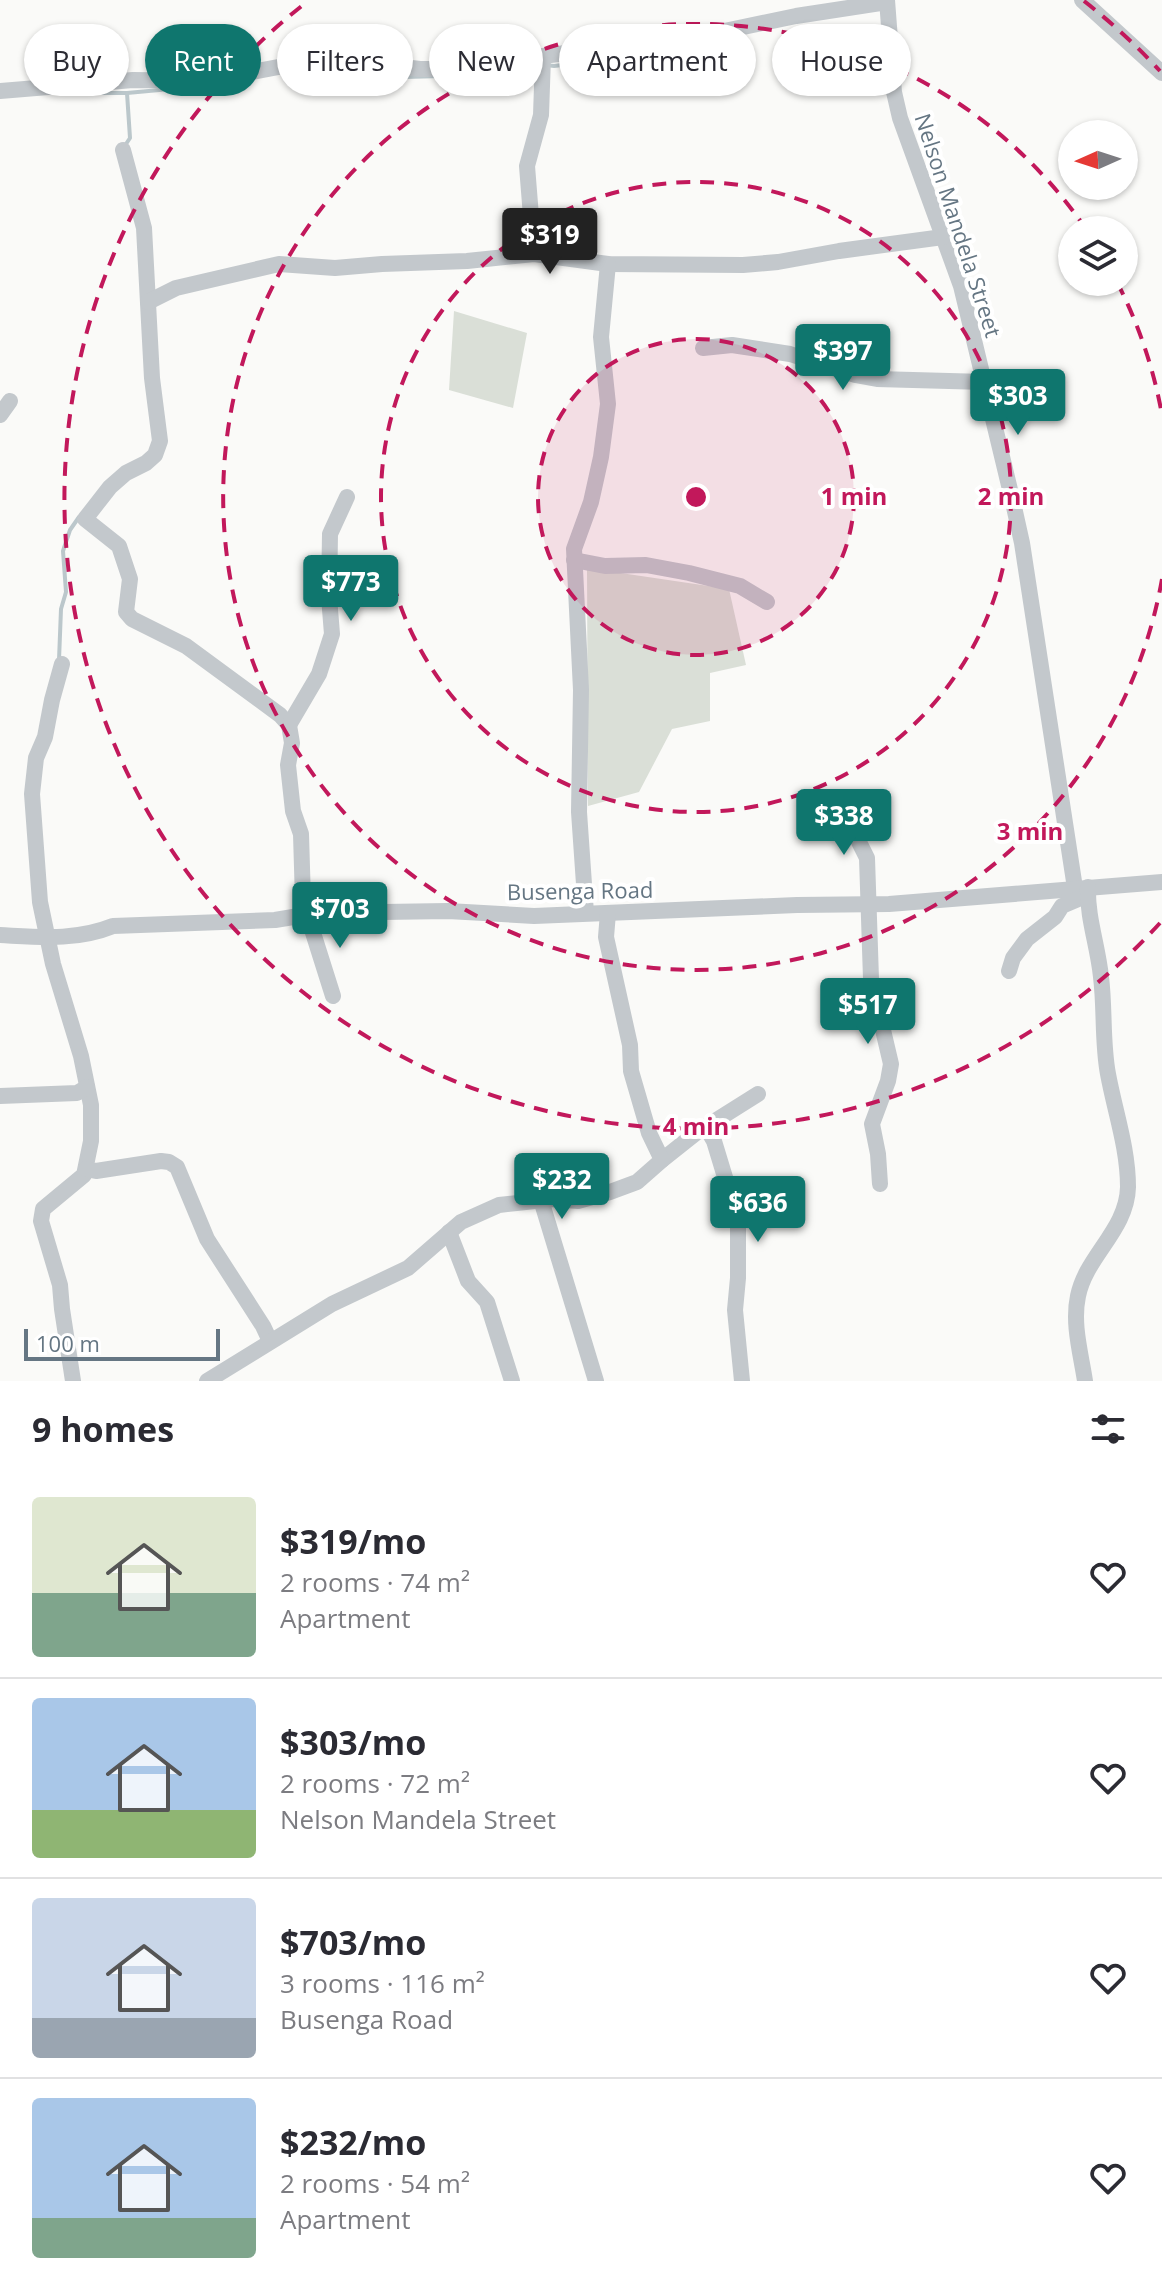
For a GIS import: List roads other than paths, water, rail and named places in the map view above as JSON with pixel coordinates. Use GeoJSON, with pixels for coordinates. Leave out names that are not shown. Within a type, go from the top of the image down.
{"type":"FeatureCollection","features":[{"type":"Feature","properties":{"kind":"street"},"geometry":{"type":"LineString","coordinates":[[1082,0],[1162,73]]}},
{"type":"Feature","properties":{"kind":"street"},"geometry":{"type":"LineString","coordinates":[[543,57],[710,34],[887,1]]}},
{"type":"Feature","properties":{"kind":"street","name":"Nelson Mandela Street"},"geometry":{"type":"LineString","coordinates":[[887,1],[894,92],[913,157],[961,286],[1022,543],[1083,890],[1100,967],[1107,1073],[1127,1159],[1128,1188],[1126,1207],[1086,1274],[1078,1296],[1076,1323],[1085,1381]]}},
{"type":"Feature","properties":{"kind":"street"},"geometry":{"type":"LineString","coordinates":[[0,91],[133,80],[205,81],[310,61],[429,69]]}},
{"type":"Feature","properties":{"kind":"street"},"geometry":{"type":"LineString","coordinates":[[534,254],[527,166],[541,115],[542,96]]}},
{"type":"Feature","properties":{"kind":"street"},"geometry":{"type":"LineString","coordinates":[[123,150],[144,228],[152,378],[160,441],[155,455],[110,487],[85,519],[119,546],[130,579],[126,612],[132,619],[186,646],[280,715],[289,725],[292,743],[288,765],[291,799],[301,834],[303,901],[333,996]]}},
{"type":"Feature","properties":{"kind":"street"},"geometry":{"type":"LineString","coordinates":[[148,302],[176,288],[279,264],[335,268],[534,254],[608,264],[766,263],[943,237]]}},
{"type":"Feature","properties":{"kind":"street"},"geometry":{"type":"LineString","coordinates":[[586,913],[579,812],[581,690],[574,549],[591,502],[608,404],[601,337],[608,264]]}},
{"type":"Feature","properties":{"kind":"street"},"geometry":{"type":"LineString","coordinates":[[703,348],[732,345],[790,354],[877,379],[985,382]]}},
{"type":"Feature","properties":{"kind":"street"},"geometry":{"type":"LineString","coordinates":[[289,725],[319,674],[332,634],[330,534],[347,497]]}},
{"type":"Feature","properties":{"kind":"street"},"geometry":{"type":"LineString","coordinates":[[574,560],[605,566],[646,565],[689,573],[740,586],[767,602]]}},
{"type":"Feature","properties":{"kind":"street"},"geometry":{"type":"LineString","coordinates":[[62,664],[32,778],[40,902],[47,938],[81,1056],[91,1122],[86,1169],[76,1183],[43,1209],[41,1221],[60,1285],[73,1381]]}},
{"type":"Feature","properties":{"kind":"street"},"geometry":{"type":"LineString","coordinates":[[840,804],[867,858],[871,979],[891,1064],[872,1124],[880,1184]]}},
{"type":"Feature","properties":{"kind":"street","name":"Busenga Road"},"geometry":{"type":"LineString","coordinates":[[0,935],[47,938],[96,933],[113,926],[275,920],[309,915],[448,911],[534,916],[867,905],[1162,882]]}},
{"type":"Feature","properties":{"kind":"street"},"geometry":{"type":"LineString","coordinates":[[1009,971],[1013,958],[1027,939],[1083,890]]}},
{"type":"Feature","properties":{"kind":"street"},"geometry":{"type":"LineString","coordinates":[[608,913],[606,937],[630,1045],[631,1071],[649,1133],[662,1160]]}},
{"type":"Feature","properties":{"kind":"street"},"geometry":{"type":"LineString","coordinates":[[0,1096],[77,1093],[87,1087]]}},
{"type":"Feature","properties":{"kind":"street"},"geometry":{"type":"LineString","coordinates":[[215,1380],[270,1341],[332,1304],[394,1277],[421,1258],[461,1222],[499,1205],[541,1200],[578,1201],[637,1182],[706,1127],[758,1094]]}},
{"type":"Feature","properties":{"kind":"street"},"geometry":{"type":"LineString","coordinates":[[706,1127],[714,1141],[738,1220],[735,1310],[742,1381]]}},
{"type":"Feature","properties":{"kind":"street"},"geometry":{"type":"LineString","coordinates":[[86,1169],[96,1171],[161,1161],[177,1167],[207,1239],[270,1341]]}},
{"type":"Feature","properties":{"kind":"street"},"geometry":{"type":"LineString","coordinates":[[541,1200],[596,1381]]}},
{"type":"Feature","properties":{"kind":"street"},"geometry":{"type":"LineString","coordinates":[[449,1232],[468,1281],[487,1302],[512,1381]]}},
{"type":"Feature","properties":{"kind":"waterway"},"geometry":{"type":"LineString","coordinates":[[546,65],[559,65]]}},
{"type":"Feature","properties":{"kind":"waterway"},"geometry":{"type":"LineString","coordinates":[[413,77],[429,76]]}},
{"type":"Feature","properties":{"kind":"waterway"},"geometry":{"type":"LineString","coordinates":[[129,93],[145,91]]}},
{"type":"Feature","properties":{"kind":"waterway"},"geometry":{"type":"LineString","coordinates":[[126,144],[130,138],[127,96]]}},
{"type":"Feature","properties":{"kind":"waterway"},"geometry":{"type":"LineString","coordinates":[[59,660],[61,609],[66,592],[63,551],[70,530],[79,517]]}}]}
